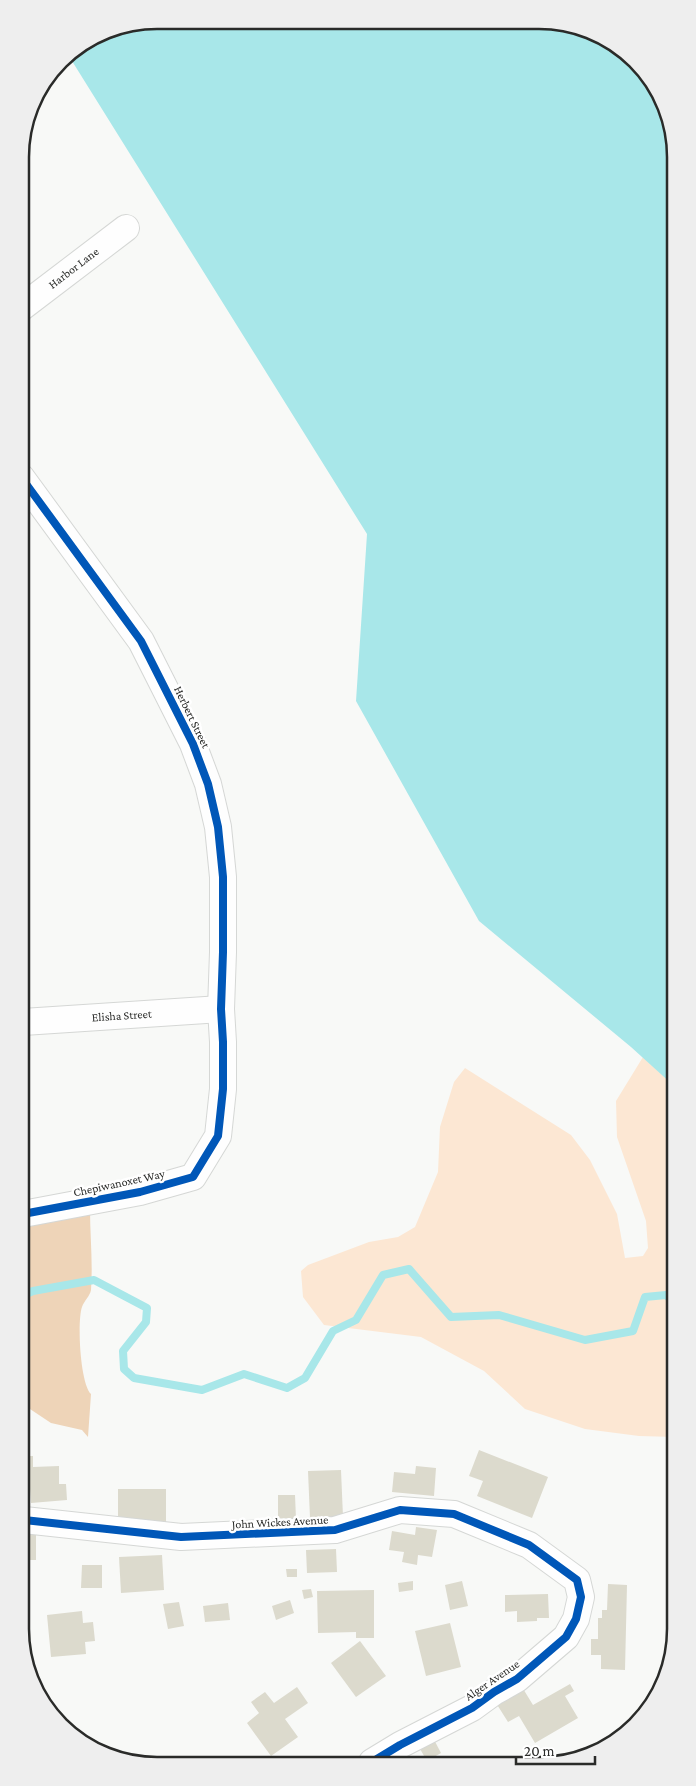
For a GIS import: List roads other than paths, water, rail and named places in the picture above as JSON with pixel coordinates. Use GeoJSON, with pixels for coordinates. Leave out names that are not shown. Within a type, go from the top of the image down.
{"type":"FeatureCollection","features":[{"type":"Feature","properties":{"kind":"street","name":"Harbor Lane"},"geometry":{"type":"LineString","coordinates":[[29,302],[126,228]]}},
{"type":"Feature","properties":{"kind":"street","name":"Herbert Street"},"geometry":{"type":"LineString","coordinates":[[29,488],[141,641],[193,744],[208,784],[218,827],[223,878],[221,1009]]}},
{"type":"Feature","properties":{"kind":"street","name":"Elisha Street"},"geometry":{"type":"LineString","coordinates":[[29,1022],[221,1009]]}},
{"type":"Feature","properties":{"kind":"street","name":"Chepiwanoxet Way"},"geometry":{"type":"LineString","coordinates":[[29,1213],[140,1192],[193,1177],[218,1136],[223,1089],[221,1009]]}},
{"type":"Feature","properties":{"kind":"street","name":"John Wickes Avenue"},"geometry":{"type":"LineString","coordinates":[[29,1521],[181,1537],[335,1530],[400,1510],[454,1514],[529,1545],[577,1580]]}},
{"type":"Feature","properties":{"kind":"street","name":"Alger Avenue"},"geometry":{"type":"LineString","coordinates":[[380,1757],[407,1741],[472,1708],[494,1692],[516,1680],[566,1637],[576,1619],[581,1597],[577,1580]]}},
{"type":"Feature","properties":{"kind":"water"},"geometry":{"type":"Polygon","coordinates":[[[148,29],[548,29],[573,33],[603,46],[630,66],[650,93],[663,123],[667,156],[667,1080],[631,1047],[479,921],[356,701],[367,534],[72,61],[100,42],[123,33],[148,29]]]}},
{"type":"Feature","properties":{"kind":"waterway"},"geometry":{"type":"LineString","coordinates":[[29,1293],[94,1280],[147,1308],[146,1322],[123,1351],[124,1369],[134,1378],[202,1390],[244,1374],[287,1388],[305,1378],[333,1331],[356,1320],[383,1275],[409,1269],[451,1317],[499,1315],[585,1340],[633,1331],[645,1297],[667,1296]]}}]}
